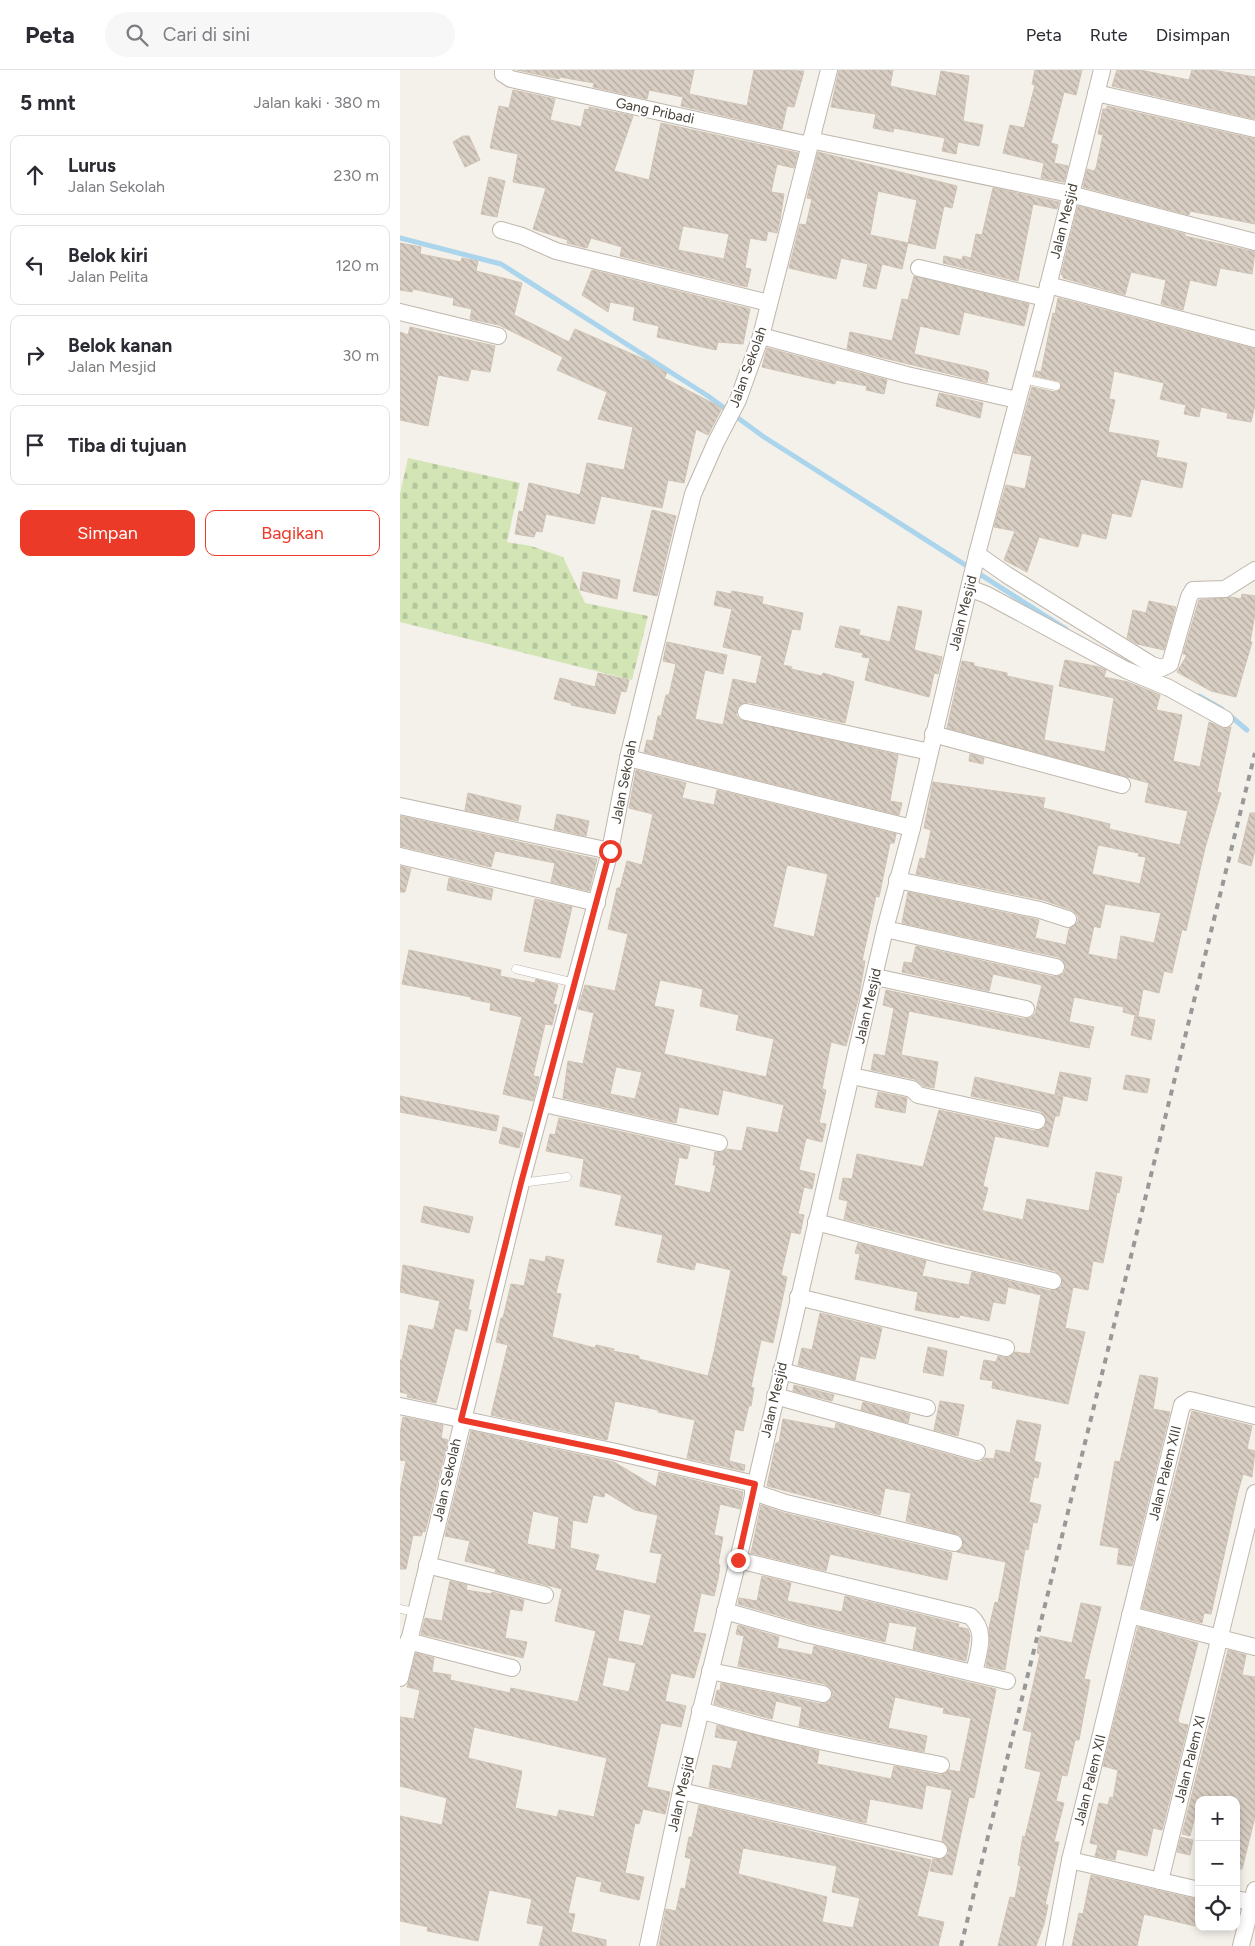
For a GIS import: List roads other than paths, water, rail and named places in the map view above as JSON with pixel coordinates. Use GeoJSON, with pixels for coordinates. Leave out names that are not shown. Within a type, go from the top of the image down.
{"type":"FeatureCollection","features":[{"type":"Feature","properties":{"kind":"street","name":"Jalan Sekolah"},"geometry":{"type":"LineString","coordinates":[[400,1678],[408,1641],[407,1611],[427,1565],[461,1420],[521,1183],[544,1104],[597,902],[610,851],[628,758],[693,494],[716,442],[738,400],[761,336],[829,70]]}},
{"type":"Feature","properties":{"kind":"street","name":"Jalan Mesjid"},"geometry":{"type":"LineString","coordinates":[[648,1946],[681,1791],[738,1560],[774,1396],[852,1076],[885,929],[912,828],[976,558],[1102,70]]}},
{"type":"Feature","properties":{"kind":"street","name":"Gang Pribadi"},"geometry":{"type":"LineString","coordinates":[[503,72],[511,79],[1070,194],[1255,242]]}},
{"type":"Feature","properties":{"kind":"street"},"geometry":{"type":"LineString","coordinates":[[1096,93],[1255,129]]}},
{"type":"Feature","properties":{"kind":"street"},"geometry":{"type":"LineString","coordinates":[[501,230],[522,236],[556,251],[769,303]]}},
{"type":"Feature","properties":{"kind":"street"},"geometry":{"type":"LineString","coordinates":[[919,268],[1046,291],[1255,339]]}},
{"type":"Feature","properties":{"kind":"street"},"geometry":{"type":"LineString","coordinates":[[400,312],[498,336]]}},
{"type":"Feature","properties":{"kind":"street"},"geometry":{"type":"LineString","coordinates":[[761,336],[906,375],[1017,400]]}},
{"type":"Feature","properties":{"kind":"street"},"geometry":{"type":"LineString","coordinates":[[976,558],[1152,664],[1162,668],[1170,664],[1189,597],[1193,590],[1225,589],[1255,570]]}},
{"type":"Feature","properties":{"kind":"street"},"geometry":{"type":"LineString","coordinates":[[970,584],[986,595],[1126,670],[1185,696],[1225,719]]}},
{"type":"Feature","properties":{"kind":"street"},"geometry":{"type":"LineString","coordinates":[[746,712],[930,752]]}},
{"type":"Feature","properties":{"kind":"street"},"geometry":{"type":"LineString","coordinates":[[933,734],[1122,785]]}},
{"type":"Feature","properties":{"kind":"street"},"geometry":{"type":"LineString","coordinates":[[628,758],[912,828]]}},
{"type":"Feature","properties":{"kind":"street"},"geometry":{"type":"LineString","coordinates":[[400,806],[610,851]]}},
{"type":"Feature","properties":{"kind":"street"},"geometry":{"type":"LineString","coordinates":[[400,856],[597,902]]}},
{"type":"Feature","properties":{"kind":"street"},"geometry":{"type":"LineString","coordinates":[[898,880],[1040,910],[1068,919]]}},
{"type":"Feature","properties":{"kind":"street"},"geometry":{"type":"LineString","coordinates":[[885,929],[1056,967]]}},
{"type":"Feature","properties":{"kind":"street"},"geometry":{"type":"LineString","coordinates":[[875,977],[1026,1009]]}},
{"type":"Feature","properties":{"kind":"street"},"geometry":{"type":"LineString","coordinates":[[852,1076],[912,1089],[918,1095],[1038,1121]]}},
{"type":"Feature","properties":{"kind":"street"},"geometry":{"type":"LineString","coordinates":[[544,1104],[719,1143]]}},
{"type":"Feature","properties":{"kind":"street"},"geometry":{"type":"LineString","coordinates":[[816,1222],[942,1255],[1053,1281]]}},
{"type":"Feature","properties":{"kind":"street"},"geometry":{"type":"LineString","coordinates":[[798,1298],[1006,1348]]}},
{"type":"Feature","properties":{"kind":"street"},"geometry":{"type":"LineString","coordinates":[[780,1371],[927,1408]]}},
{"type":"Feature","properties":{"kind":"street"},"geometry":{"type":"LineString","coordinates":[[774,1396],[977,1452]]}},
{"type":"Feature","properties":{"kind":"street","name":"Jalan Palem XIII"},"geometry":{"type":"LineString","coordinates":[[1130,1615],[1182,1405],[1190,1400],[1255,1416]]}},
{"type":"Feature","properties":{"kind":"street"},"geometry":{"type":"LineString","coordinates":[[400,1406],[616,1452],[754,1488],[786,1503],[954,1543]]}},
{"type":"Feature","properties":{"kind":"street","name":"Jalan Palem XI"},"geometry":{"type":"LineString","coordinates":[[1160,1881],[1255,1494]]}},
{"type":"Feature","properties":{"kind":"street"},"geometry":{"type":"LineString","coordinates":[[738,1560],[868,1594],[970,1616],[978,1623],[981,1631],[974,1673]]}},
{"type":"Feature","properties":{"kind":"street"},"geometry":{"type":"LineString","coordinates":[[427,1565],[545,1595]]}},
{"type":"Feature","properties":{"kind":"street"},"geometry":{"type":"LineString","coordinates":[[725,1611],[806,1634],[1007,1681]]}},
{"type":"Feature","properties":{"kind":"street"},"geometry":{"type":"LineString","coordinates":[[1130,1615],[1255,1647]]}},
{"type":"Feature","properties":{"kind":"street","name":"Jalan Palem XII"},"geometry":{"type":"LineString","coordinates":[[1054,1946],[1070,1860],[1130,1615]]}},
{"type":"Feature","properties":{"kind":"street"},"geometry":{"type":"LineString","coordinates":[[408,1641],[512,1668]]}},
{"type":"Feature","properties":{"kind":"street"},"geometry":{"type":"LineString","coordinates":[[710,1671],[823,1694]]}},
{"type":"Feature","properties":{"kind":"street"},"geometry":{"type":"LineString","coordinates":[[700,1710],[861,1750],[941,1765]]}},
{"type":"Feature","properties":{"kind":"street"},"geometry":{"type":"LineString","coordinates":[[681,1791],[939,1850]]}},
{"type":"Feature","properties":{"kind":"street"},"geometry":{"type":"LineString","coordinates":[[1070,1860],[1195,1889]]}},
{"type":"Feature","properties":{"kind":"street"},"geometry":{"type":"LineString","coordinates":[[1241,1946],[1250,1899]]}},
{"type":"Feature","properties":{"kind":"lane"},"geometry":{"type":"LineString","coordinates":[[1022,379],[1056,386]]}},
{"type":"Feature","properties":{"kind":"lane"},"geometry":{"type":"LineString","coordinates":[[516,969],[575,983]]}},
{"type":"Feature","properties":{"kind":"lane"},"geometry":{"type":"LineString","coordinates":[[521,1183],[567,1177]]}},
{"type":"Feature","properties":{"kind":"waterway"},"geometry":{"type":"LineString","coordinates":[[400,238],[501,264],[708,396],[764,437],[1066,629]]}},
{"type":"Feature","properties":{"kind":"waterway"},"geometry":{"type":"LineString","coordinates":[[1199,696],[1222,709]]}},
{"type":"Feature","properties":{"kind":"waterway"},"geometry":{"type":"LineString","coordinates":[[1228,714],[1247,730]]}},
{"type":"Feature","properties":{"kind":"railway"},"geometry":{"type":"LineString","coordinates":[[961,1946],[1255,753]]}}]}
